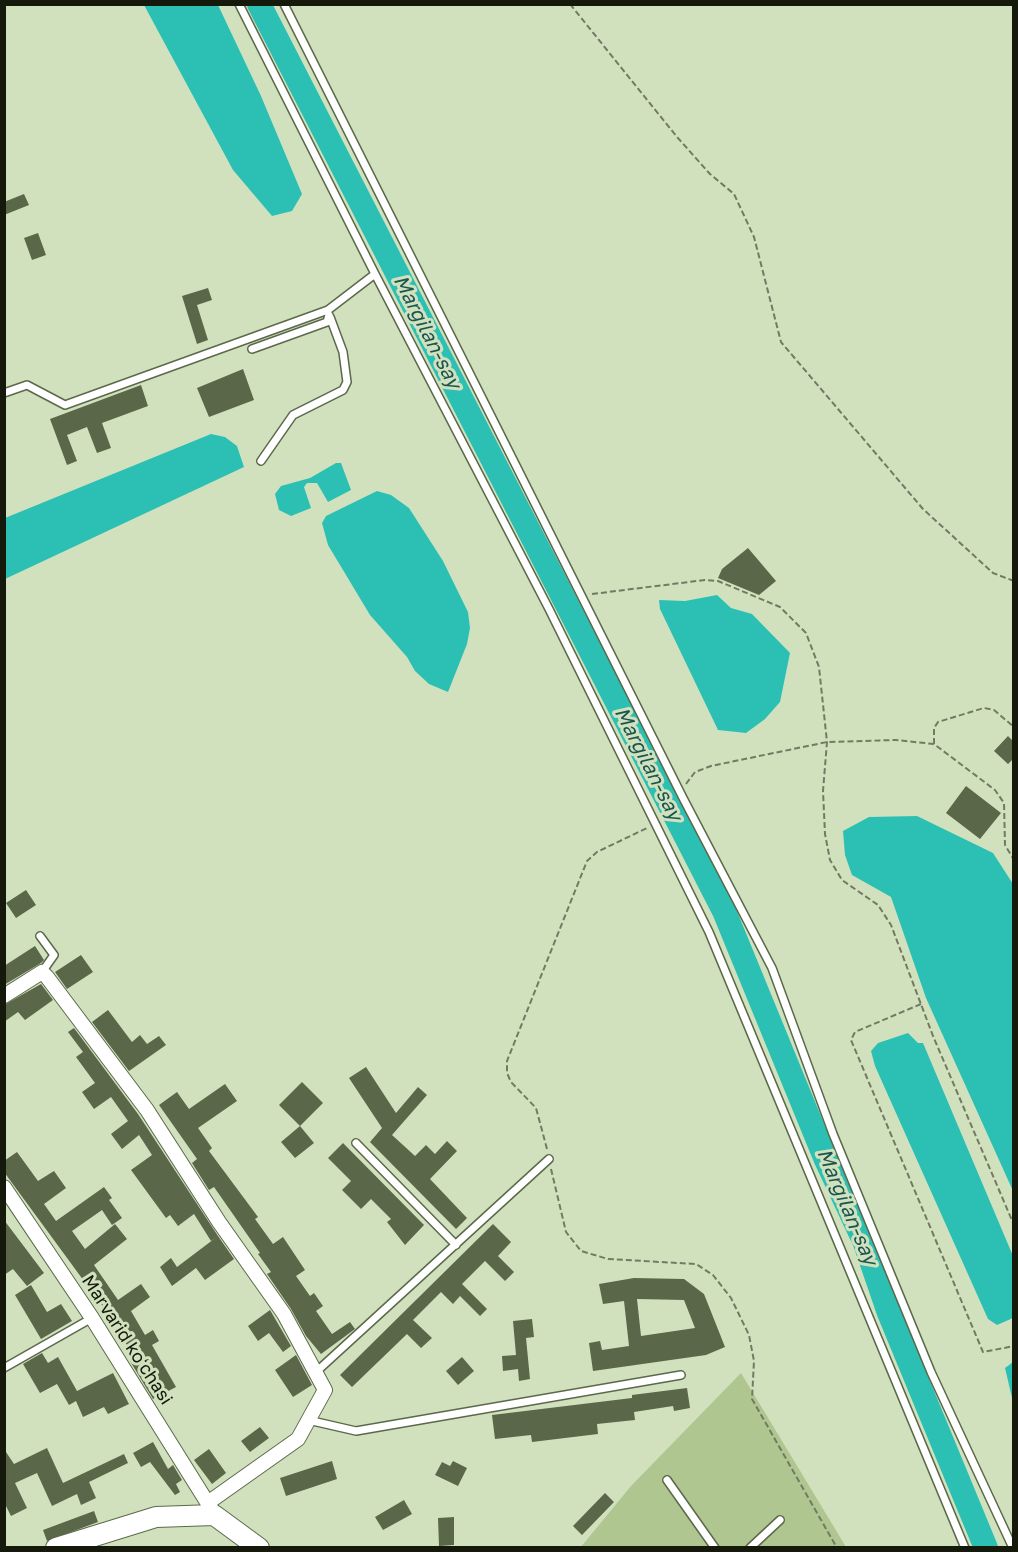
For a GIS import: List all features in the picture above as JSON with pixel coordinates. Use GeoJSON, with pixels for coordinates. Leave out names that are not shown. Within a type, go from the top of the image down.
{"type":"FeatureCollection","features":[{"type":"Feature","properties":{"kind":"main road"},"geometry":{"type":"LineString","coordinates":[[56,1548],[156,1517],[212,1509],[259,1548]]}},
{"type":"Feature","properties":{"kind":"street"},"geometry":{"type":"LineString","coordinates":[[4,996],[42,972],[147,1110],[219,1222],[284,1314],[325,1390],[298,1439],[212,1509]]}},
{"type":"Feature","properties":{"kind":"street","name":"Marvarid koʻchasi"},"geometry":{"type":"LineString","coordinates":[[4,1187],[92,1318],[212,1509]]}},
{"type":"Feature","properties":{"kind":"lane"},"geometry":{"type":"LineString","coordinates":[[239,4],[375,274],[549,609],[709,932],[965,1548]]}},
{"type":"Feature","properties":{"kind":"lane"},"geometry":{"type":"LineString","coordinates":[[284,4],[683,798],[772,969],[833,1134],[931,1372],[1013,1548]]}},
{"type":"Feature","properties":{"kind":"lane"},"geometry":{"type":"LineString","coordinates":[[4,393],[27,385],[64,405],[329,314],[375,274]]}},
{"type":"Feature","properties":{"kind":"lane"},"geometry":{"type":"LineString","coordinates":[[252,349],[327,322],[329,314]]}},
{"type":"Feature","properties":{"kind":"lane"},"geometry":{"type":"LineString","coordinates":[[261,460],[293,415],[343,390],[346,382],[343,352],[329,314]]}},
{"type":"Feature","properties":{"kind":"lane"},"geometry":{"type":"LineString","coordinates":[[40,936],[54,955],[42,972]]}},
{"type":"Feature","properties":{"kind":"lane"},"geometry":{"type":"LineString","coordinates":[[356,1143],[456,1245]]}},
{"type":"Feature","properties":{"kind":"lane"},"geometry":{"type":"LineString","coordinates":[[315,1372],[549,1159]]}},
{"type":"Feature","properties":{"kind":"lane"},"geometry":{"type":"LineString","coordinates":[[4,1368],[92,1318]]}},
{"type":"Feature","properties":{"kind":"lane"},"geometry":{"type":"LineString","coordinates":[[308,1420],[356,1431],[681,1375]]}},
{"type":"Feature","properties":{"kind":"lane"},"geometry":{"type":"LineString","coordinates":[[667,1480],[716,1548]]}},
{"type":"Feature","properties":{"kind":"lane"},"geometry":{"type":"LineString","coordinates":[[750,1548],[780,1520]]}},
{"type":"Feature","properties":{"kind":"path"},"geometry":{"type":"LineString","coordinates":[[570,4],[677,137],[710,174],[734,194],[754,237],[781,342],[923,509],[993,573],[1014,581]]}},
{"type":"Feature","properties":{"kind":"path"},"geometry":{"type":"LineString","coordinates":[[581,596],[705,579],[718,581],[780,608],[806,633],[819,667],[827,742],[823,791],[825,834],[830,860],[842,880],[878,905],[891,925],[921,1004],[1014,1225]]}},
{"type":"Feature","properties":{"kind":"path"},"geometry":{"type":"LineString","coordinates":[[934,744],[933,728],[938,722],[984,708],[994,710],[1014,727]]}},
{"type":"Feature","properties":{"kind":"path"},"geometry":{"type":"LineString","coordinates":[[683,798],[686,783],[695,772],[711,766],[827,742],[896,740],[934,744],[995,790],[1004,803],[1003,835],[1005,846],[1014,860]]}},
{"type":"Feature","properties":{"kind":"path"},"geometry":{"type":"LineString","coordinates":[[654,825],[597,852],[587,861],[507,1061],[507,1073],[511,1082],[536,1108],[566,1232],[581,1251],[608,1259],[696,1264],[713,1275],[731,1298],[749,1335],[754,1360],[752,1399],[837,1548]]}},
{"type":"Feature","properties":{"kind":"path"},"geometry":{"type":"LineString","coordinates":[[1010,855],[1014,850]]}},
{"type":"Feature","properties":{"kind":"path"},"geometry":{"type":"LineString","coordinates":[[921,1004],[855,1032],[851,1040],[982,1352],[1014,1346]]}},
{"type":"Feature","properties":{"kind":"green space"},"geometry":{"type":"Polygon","coordinates":[[[741,1373],[846,1547],[580,1548],[631,1486],[741,1373]]]}},
{"type":"Feature","properties":{"kind":"water"},"geometry":{"type":"Polygon","coordinates":[[[144,5],[218,5],[261,96],[302,194],[292,211],[272,216],[233,170],[144,5]]]}},
{"type":"Feature","properties":{"kind":"water"},"geometry":{"type":"Polygon","coordinates":[[[211,434],[225,437],[237,446],[244,467],[5,579],[5,518],[211,434]]]}},
{"type":"Feature","properties":{"kind":"water"},"geometry":{"type":"Polygon","coordinates":[[[336,463],[341,463],[351,490],[328,502],[317,483],[307,483],[304,487],[311,508],[291,516],[279,510],[275,494],[281,486],[310,478],[336,463]]]}},
{"type":"Feature","properties":{"kind":"water"},"geometry":{"type":"Polygon","coordinates":[[[377,491],[391,495],[409,508],[443,561],[468,612],[470,628],[467,644],[448,692],[429,684],[415,671],[407,657],[370,615],[328,545],[322,523],[326,516],[377,491]]]}},
{"type":"Feature","properties":{"kind":"water"},"geometry":{"type":"Polygon","coordinates":[[[717,595],[731,608],[752,614],[790,653],[780,702],[765,719],[746,733],[718,730],[660,609],[659,600],[685,601],[717,595]]]}},
{"type":"Feature","properties":{"kind":"water"},"geometry":{"type":"Polygon","coordinates":[[[917,816],[993,853],[1013,884],[1013,1191],[926,998],[891,897],[852,875],[845,855],[843,831],[869,817],[917,816]]]}},
{"type":"Feature","properties":{"kind":"water"},"geometry":{"type":"Polygon","coordinates":[[[908,1033],[918,1043],[923,1043],[1013,1256],[1013,1318],[997,1325],[988,1319],[875,1066],[871,1051],[878,1043],[908,1033]]]}},
{"type":"Feature","properties":{"kind":"water"},"geometry":{"type":"Polygon","coordinates":[[[1013,1362],[1013,1402],[1005,1368],[1013,1362]]]}},
{"type":"Feature","properties":{"kind":"building"},"geometry":{"type":"Polygon","coordinates":[[[24,194],[29,205],[4,215],[4,202],[24,194]]]}},
{"type":"Feature","properties":{"kind":"building"},"geometry":{"type":"Polygon","coordinates":[[[38,233],[46,255],[32,260],[24,238],[38,233]]]}},
{"type":"Feature","properties":{"kind":"building"},"geometry":{"type":"Polygon","coordinates":[[[208,288],[212,300],[197,305],[208,340],[197,344],[182,296],[208,288]]]}},
{"type":"Feature","properties":{"kind":"building"},"geometry":{"type":"Polygon","coordinates":[[[243,369],[254,400],[209,417],[197,388],[243,369]]]}},
{"type":"Feature","properties":{"kind":"building"},"geometry":{"type":"Polygon","coordinates":[[[141,385],[148,406],[102,423],[111,448],[97,453],[87,427],[67,435],[77,461],[67,465],[50,419],[141,385]]]}},
{"type":"Feature","properties":{"kind":"building"},"geometry":{"type":"Polygon","coordinates":[[[748,548],[776,581],[759,595],[718,578],[722,569],[748,548]]]}},
{"type":"Feature","properties":{"kind":"building"},"geometry":{"type":"Polygon","coordinates":[[[1008,736],[1014,742],[1014,758],[1008,764],[994,751],[1008,736]]]}},
{"type":"Feature","properties":{"kind":"building"},"geometry":{"type":"Polygon","coordinates":[[[966,786],[1001,813],[980,839],[946,813],[966,786]]]}},
{"type":"Feature","properties":{"kind":"building"},"geometry":{"type":"Polygon","coordinates":[[[26,890],[36,905],[16,918],[6,903],[26,890]]]}},
{"type":"Feature","properties":{"kind":"building"},"geometry":{"type":"Polygon","coordinates":[[[35,946],[44,960],[4,985],[4,966],[35,946]]]}},
{"type":"Feature","properties":{"kind":"building"},"geometry":{"type":"Polygon","coordinates":[[[81,955],[93,972],[67,989],[55,972],[81,955]]]}},
{"type":"Feature","properties":{"kind":"building"},"geometry":{"type":"Polygon","coordinates":[[[41,984],[53,1000],[25,1020],[18,1012],[4,1022],[4,1005],[41,984]]]}},
{"type":"Feature","properties":{"kind":"building"},"geometry":{"type":"Polygon","coordinates":[[[108,1010],[132,1042],[140,1035],[147,1044],[159,1036],[166,1045],[129,1071],[92,1022],[108,1010]]]}},
{"type":"Feature","properties":{"kind":"building"},"geometry":{"type":"Polygon","coordinates":[[[74,1028],[138,1114],[218,1236],[211,1241],[194,1214],[178,1226],[170,1215],[166,1218],[131,1170],[152,1155],[139,1135],[122,1149],[111,1134],[128,1121],[111,1097],[94,1109],[82,1092],[95,1083],[76,1057],[83,1052],[68,1032],[74,1028]]]}},
{"type":"Feature","properties":{"kind":"building"},"geometry":{"type":"Polygon","coordinates":[[[366,1067],[396,1113],[418,1087],[427,1095],[392,1135],[415,1156],[426,1145],[435,1154],[447,1141],[457,1151],[430,1179],[467,1218],[456,1229],[370,1142],[382,1128],[349,1078],[366,1067]]]}},
{"type":"Feature","properties":{"kind":"building"},"geometry":{"type":"Polygon","coordinates":[[[302,1082],[323,1103],[300,1126],[279,1105],[302,1082]]]}},
{"type":"Feature","properties":{"kind":"building"},"geometry":{"type":"Polygon","coordinates":[[[225,1084],[237,1101],[198,1128],[212,1148],[209,1151],[258,1217],[255,1219],[273,1244],[283,1237],[305,1270],[296,1276],[310,1296],[314,1293],[323,1306],[316,1311],[332,1334],[350,1322],[355,1329],[321,1354],[306,1336],[267,1274],[271,1272],[258,1254],[260,1253],[214,1187],[209,1190],[192,1163],[197,1159],[159,1105],[177,1092],[189,1109],[225,1084]]]}},
{"type":"Feature","properties":{"kind":"building"},"geometry":{"type":"Polygon","coordinates":[[[300,1126],[314,1143],[295,1158],[281,1142],[300,1126]]]}},
{"type":"Feature","properties":{"kind":"building"},"geometry":{"type":"Polygon","coordinates":[[[343,1143],[424,1225],[405,1245],[387,1222],[391,1219],[371,1199],[361,1209],[342,1190],[351,1181],[328,1158],[343,1143]]]}},
{"type":"Feature","properties":{"kind":"building"},"geometry":{"type":"Polygon","coordinates":[[[17,1152],[38,1181],[54,1171],[66,1188],[44,1204],[56,1221],[104,1187],[112,1198],[109,1200],[122,1218],[112,1225],[102,1210],[72,1231],[85,1249],[115,1224],[127,1239],[94,1265],[118,1300],[141,1284],[150,1297],[131,1311],[145,1335],[153,1330],[159,1341],[152,1345],[176,1387],[153,1399],[130,1361],[134,1358],[114,1322],[4,1172],[4,1161],[17,1152]]]}},
{"type":"Feature","properties":{"kind":"building"},"geometry":{"type":"Polygon","coordinates":[[[4,1220],[44,1273],[27,1286],[13,1269],[4,1275],[4,1220]]]}},
{"type":"Feature","properties":{"kind":"building"},"geometry":{"type":"Polygon","coordinates":[[[493,1224],[511,1242],[498,1256],[514,1272],[505,1281],[485,1261],[462,1284],[487,1309],[480,1316],[460,1296],[453,1304],[441,1292],[413,1320],[432,1338],[421,1348],[407,1334],[352,1387],[340,1375],[493,1224]]]}},
{"type":"Feature","properties":{"kind":"building"},"geometry":{"type":"Polygon","coordinates":[[[218,1236],[234,1259],[205,1280],[196,1268],[172,1286],[160,1267],[171,1258],[177,1267],[218,1236]]]}},
{"type":"Feature","properties":{"kind":"building"},"geometry":{"type":"Polygon","coordinates":[[[634,1278],[684,1279],[704,1294],[725,1347],[706,1355],[593,1371],[589,1343],[600,1341],[602,1350],[629,1346],[624,1301],[603,1304],[599,1284],[634,1278]],[[637,1299],[641,1336],[695,1328],[684,1300],[637,1299]]]}},
{"type":"Feature","properties":{"kind":"building"},"geometry":{"type":"Polygon","coordinates":[[[31,1285],[47,1312],[61,1304],[72,1321],[41,1339],[15,1295],[31,1285]]]}},
{"type":"Feature","properties":{"kind":"building"},"geometry":{"type":"Polygon","coordinates":[[[270,1310],[291,1346],[283,1352],[269,1333],[258,1341],[248,1326],[270,1310]]]}},
{"type":"Feature","properties":{"kind":"building"},"geometry":{"type":"Polygon","coordinates":[[[532,1319],[534,1337],[526,1338],[530,1379],[519,1381],[518,1369],[503,1371],[502,1356],[516,1355],[513,1321],[532,1319]]]}},
{"type":"Feature","properties":{"kind":"building"},"geometry":{"type":"Polygon","coordinates":[[[42,1353],[48,1363],[58,1357],[77,1391],[113,1373],[129,1404],[108,1414],[104,1407],[83,1417],[76,1401],[69,1405],[57,1384],[40,1393],[23,1364],[42,1353]]]}},
{"type":"Feature","properties":{"kind":"building"},"geometry":{"type":"Polygon","coordinates":[[[296,1355],[312,1385],[293,1397],[275,1370],[296,1355]]]}},
{"type":"Feature","properties":{"kind":"building"},"geometry":{"type":"Polygon","coordinates":[[[462,1357],[474,1371],[458,1385],[446,1371],[462,1357]]]}},
{"type":"Feature","properties":{"kind":"building"},"geometry":{"type":"Polygon","coordinates":[[[687,1388],[690,1408],[674,1411],[673,1406],[634,1412],[635,1420],[597,1424],[598,1434],[532,1442],[531,1435],[495,1439],[492,1415],[632,1398],[632,1395],[687,1388]]]}},
{"type":"Feature","properties":{"kind":"building"},"geometry":{"type":"Polygon","coordinates":[[[260,1427],[269,1438],[250,1452],[241,1441],[260,1427]]]}},
{"type":"Feature","properties":{"kind":"building"},"geometry":{"type":"Polygon","coordinates":[[[153,1442],[168,1469],[173,1465],[182,1480],[176,1484],[180,1492],[175,1495],[150,1462],[141,1467],[133,1453],[153,1442]]]}},
{"type":"Feature","properties":{"kind":"building"},"geometry":{"type":"Polygon","coordinates":[[[47,1448],[63,1483],[124,1454],[128,1463],[89,1482],[96,1498],[81,1505],[77,1494],[52,1506],[37,1473],[15,1483],[27,1508],[11,1516],[4,1502],[4,1449],[14,1464],[47,1448]]]}},
{"type":"Feature","properties":{"kind":"building"},"geometry":{"type":"Polygon","coordinates":[[[209,1449],[226,1473],[212,1484],[194,1460],[209,1449]]]}},
{"type":"Feature","properties":{"kind":"building"},"geometry":{"type":"Polygon","coordinates":[[[332,1461],[337,1479],[286,1496],[280,1478],[332,1461]]]}},
{"type":"Feature","properties":{"kind":"building"},"geometry":{"type":"Polygon","coordinates":[[[453,1461],[467,1468],[458,1486],[435,1475],[442,1462],[450,1466],[453,1461]]]}},
{"type":"Feature","properties":{"kind":"building"},"geometry":{"type":"Polygon","coordinates":[[[605,1493],[614,1502],[582,1535],[573,1526],[605,1493]]]}},
{"type":"Feature","properties":{"kind":"building"},"geometry":{"type":"Polygon","coordinates":[[[404,1500],[412,1514],[383,1530],[375,1517],[404,1500]]]}},
{"type":"Feature","properties":{"kind":"building"},"geometry":{"type":"Polygon","coordinates":[[[94,1511],[98,1522],[47,1541],[43,1530],[94,1511]]]}},
{"type":"Feature","properties":{"kind":"building"},"geometry":{"type":"Polygon","coordinates":[[[454,1517],[454,1545],[439,1546],[438,1518],[454,1517]]]}},
{"type":"Feature","properties":{"kind":"waterway","name":"Margilan-say"},"geometry":{"type":"LineString","coordinates":[[259,4],[724,911],[826,1160],[865,1243],[889,1313],[986,1548]]}}]}
